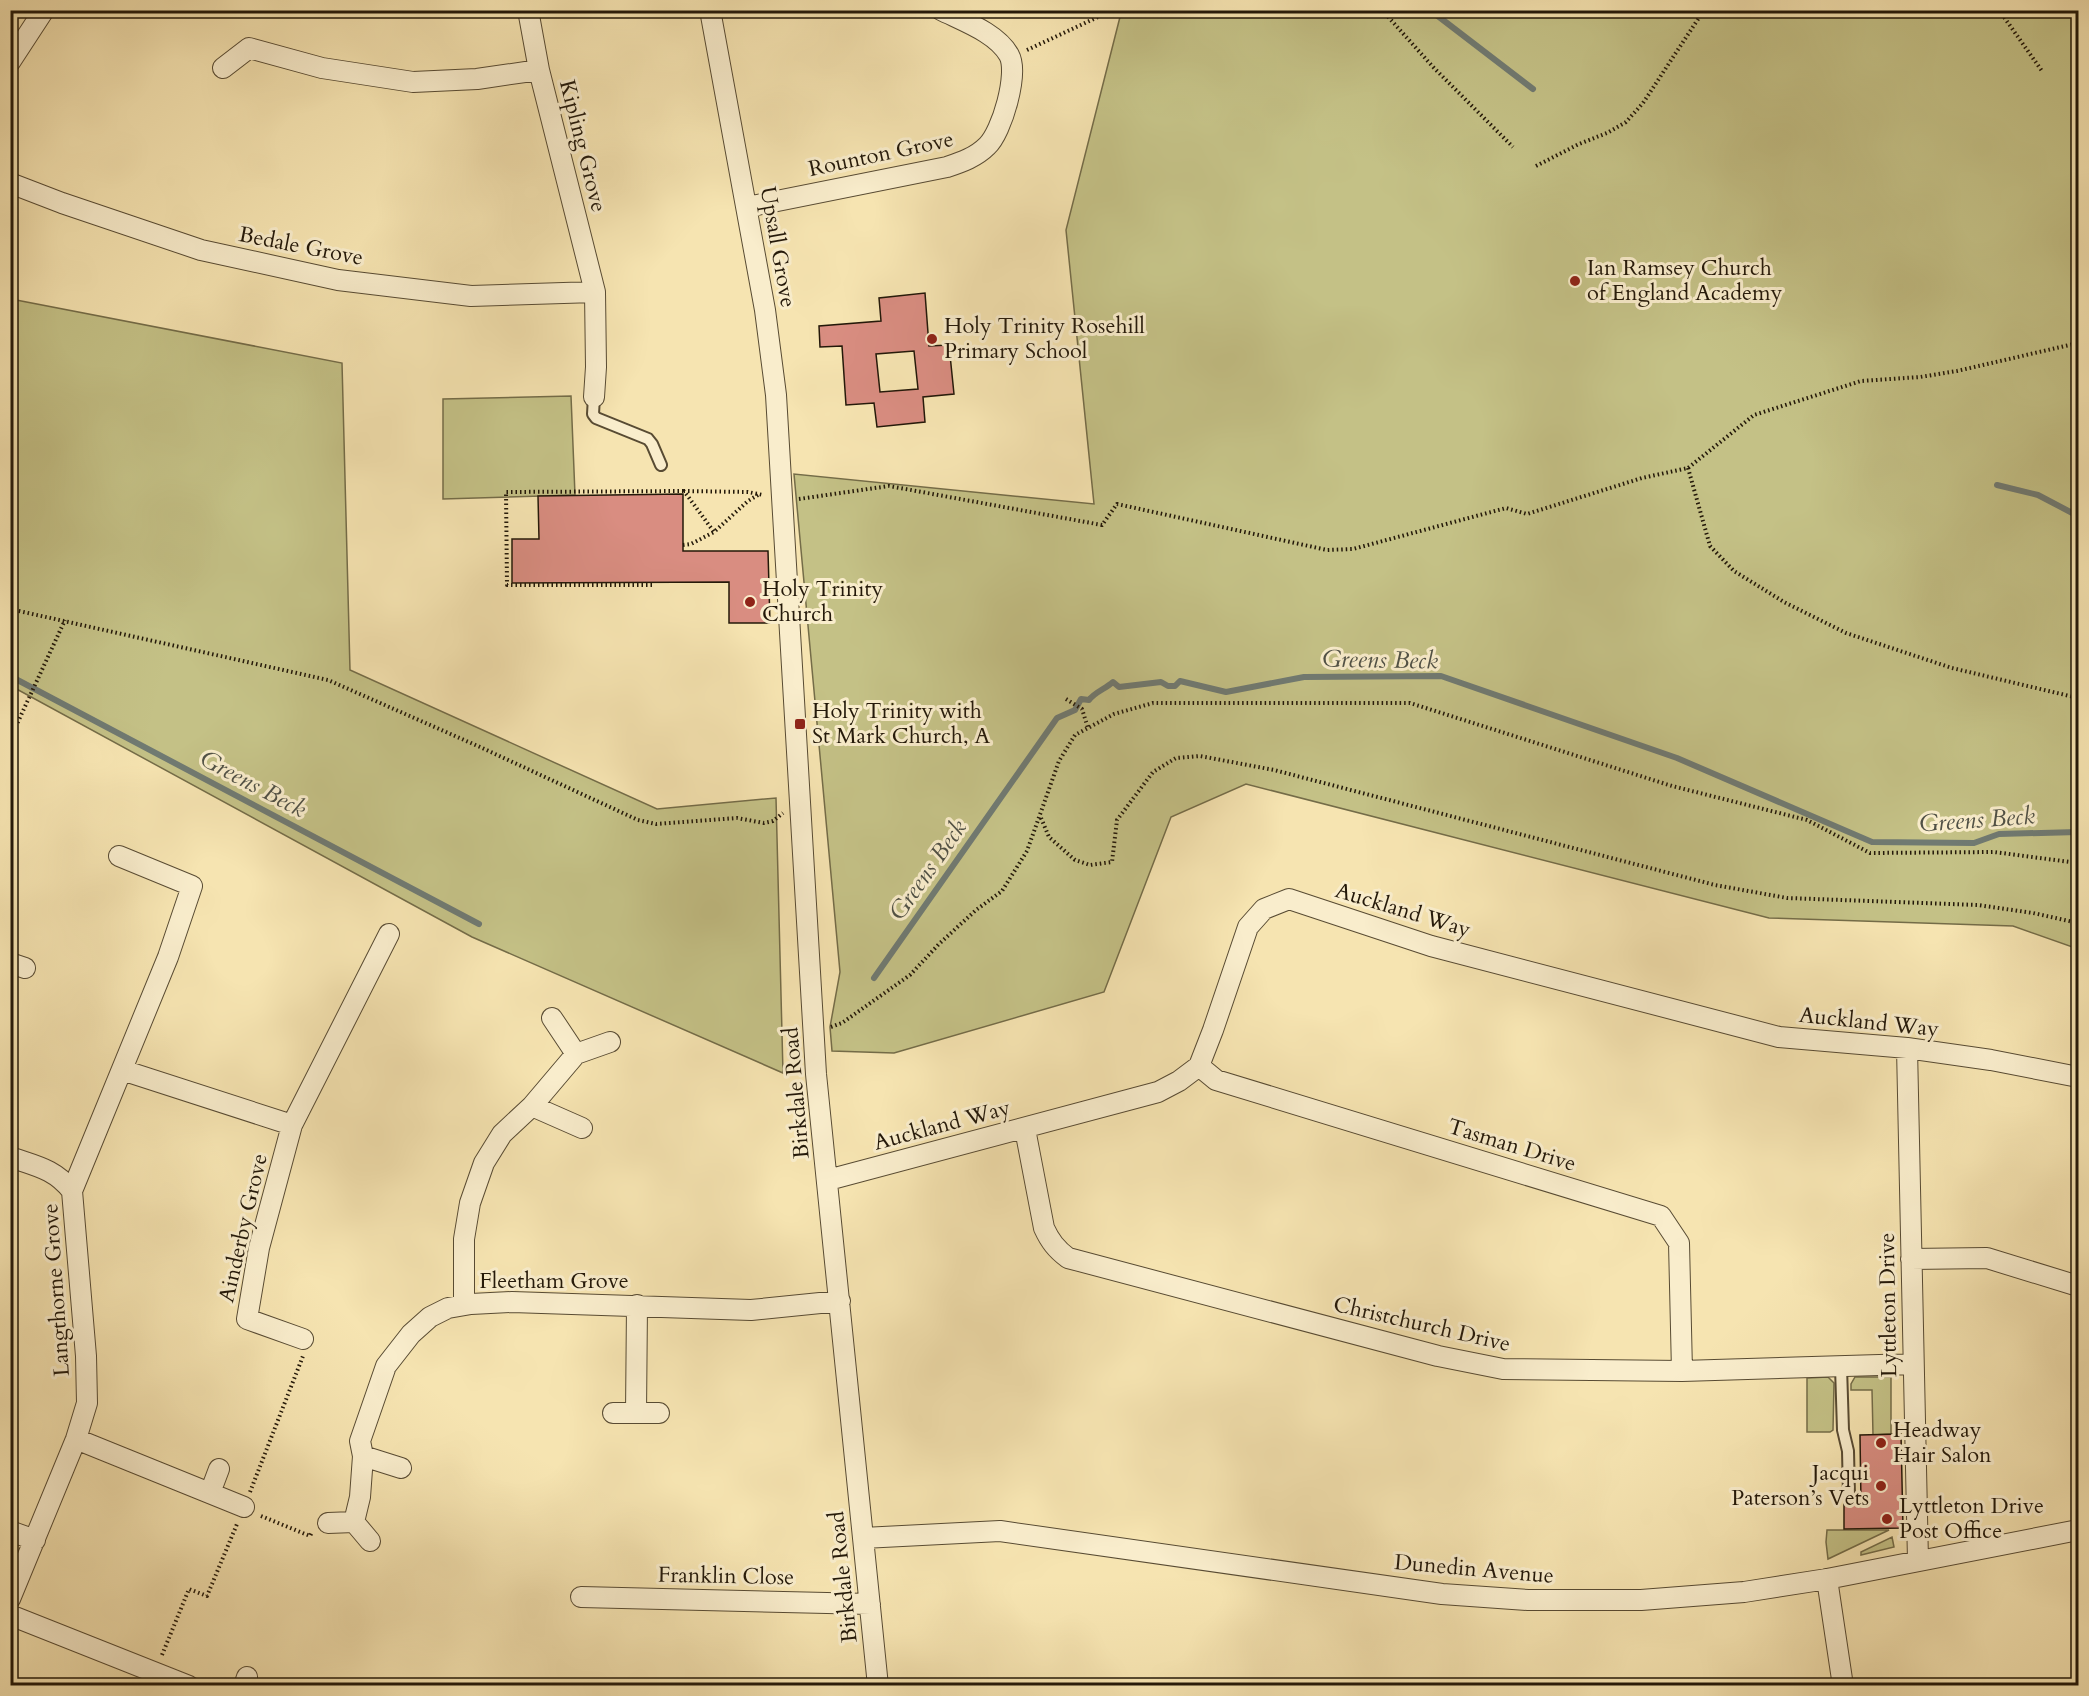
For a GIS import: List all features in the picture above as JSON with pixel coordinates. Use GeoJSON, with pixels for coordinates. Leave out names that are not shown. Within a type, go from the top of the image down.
{"type":"FeatureCollection","features":[{"type":"Feature","properties":{"kind":"street"},"geometry":{"type":"LineString","coordinates":[[10,62],[44,10]]}},
{"type":"Feature","properties":{"kind":"street","name":"Kipling Grove"},"geometry":{"type":"LineString","coordinates":[[528,10],[540,70],[595,292],[594,397]]}},
{"type":"Feature","properties":{"kind":"street","name":"Upsall Grove"},"geometry":{"type":"LineString","coordinates":[[710,10],[765,310],[776,395],[783,496]]}},
{"type":"Feature","properties":{"kind":"street"},"geometry":{"type":"LineString","coordinates":[[941,10],[990,35],[1010,56]]}},
{"type":"Feature","properties":{"kind":"street"},"geometry":{"type":"LineString","coordinates":[[223,68],[249,48],[322,68],[413,82],[477,79],[540,70]]}},
{"type":"Feature","properties":{"kind":"street","name":"Rounton Grove"},"geometry":{"type":"LineString","coordinates":[[747,207],[947,167],[969,159],[988,145],[999,127],[1013,75],[1010,56]]}},
{"type":"Feature","properties":{"kind":"street","name":"Bedale Grove"},"geometry":{"type":"LineString","coordinates":[[10,183],[201,250],[338,280],[471,296],[595,292]]}},
{"type":"Feature","properties":{"kind":"street","name":"Birkdale Road"},"geometry":{"type":"LineString","coordinates":[[783,496],[816,1074],[878,1686]]}},
{"type":"Feature","properties":{"kind":"street","name":"Langthorne Grove"},"geometry":{"type":"LineString","coordinates":[[10,1599],[85,1415],[87,1392],[76,1220],[72,1191],[168,957],[192,886],[119,856]]}},
{"type":"Feature","properties":{"kind":"street","name":"Auckland Way"},"geometry":{"type":"LineString","coordinates":[[828,1180],[1158,1092],[1179,1081],[1199,1066],[1248,927],[1264,909],[1289,899],[1431,946],[1779,1037],[1907,1048],[1991,1060],[2079,1077]]}},
{"type":"Feature","properties":{"kind":"street","name":"Ainderby Grove"},"geometry":{"type":"LineString","coordinates":[[303,1339],[247,1319],[259,1248],[292,1125],[389,934]]}},
{"type":"Feature","properties":{"kind":"street"},"geometry":{"type":"LineString","coordinates":[[552,1018],[576,1054]]}},
{"type":"Feature","properties":{"kind":"street"},"geometry":{"type":"LineString","coordinates":[[464,1305],[464,1239],[470,1203],[484,1163],[502,1134],[532,1106],[576,1054],[610,1042]]}},
{"type":"Feature","properties":{"kind":"street","name":"Lyttleton Drive"},"geometry":{"type":"LineString","coordinates":[[1907,1048],[1918,1561]]}},
{"type":"Feature","properties":{"kind":"street","name":"Tasman Drive"},"geometry":{"type":"LineString","coordinates":[[1199,1066],[1216,1080],[1661,1216],[1679,1243],[1682,1371]]}},
{"type":"Feature","properties":{"kind":"street"},"geometry":{"type":"LineString","coordinates":[[122,1070],[292,1125]]}},
{"type":"Feature","properties":{"kind":"street"},"geometry":{"type":"LineString","coordinates":[[532,1106],[582,1128]]}},
{"type":"Feature","properties":{"kind":"street","name":"Christchurch Drive"},"geometry":{"type":"LineString","coordinates":[[1025,1129],[1044,1228],[1057,1250],[1068,1258],[1438,1356],[1503,1370],[1682,1371],[1914,1364]]}},
{"type":"Feature","properties":{"kind":"street"},"geometry":{"type":"LineString","coordinates":[[10,1157],[54,1172],[72,1191]]}},
{"type":"Feature","properties":{"kind":"street"},"geometry":{"type":"LineString","coordinates":[[1911,1259],[1986,1258],[2079,1286]]}},
{"type":"Feature","properties":{"kind":"street","name":"Fleetham Grove"},"geometry":{"type":"LineString","coordinates":[[354,1522],[360,1497],[363,1456],[360,1441],[386,1366],[411,1334],[430,1317],[448,1308],[512,1302],[751,1310],[840,1301]]}},
{"type":"Feature","properties":{"kind":"street"},"geometry":{"type":"LineString","coordinates":[[636,1413],[637,1305]]}},
{"type":"Feature","properties":{"kind":"street"},"geometry":{"type":"LineString","coordinates":[[613,1413],[659,1413]]}},
{"type":"Feature","properties":{"kind":"street"},"geometry":{"type":"LineString","coordinates":[[76,1439],[248,1510]]}},
{"type":"Feature","properties":{"kind":"street"},"geometry":{"type":"LineString","coordinates":[[363,1456],[401,1468]]}},
{"type":"Feature","properties":{"kind":"street"},"geometry":{"type":"LineString","coordinates":[[210,1493],[219,1469]]}},
{"type":"Feature","properties":{"kind":"street"},"geometry":{"type":"LineString","coordinates":[[328,1524],[354,1522],[370,1541]]}},
{"type":"Feature","properties":{"kind":"street","name":"Dunedin Avenue"},"geometry":{"type":"LineString","coordinates":[[863,1538],[1000,1531],[1442,1594],[1528,1600],[1641,1600],[1744,1592],[1827,1579],[2079,1530]]}},
{"type":"Feature","properties":{"kind":"street"},"geometry":{"type":"LineString","coordinates":[[10,1531],[35,1540]]}},
{"type":"Feature","properties":{"kind":"street"},"geometry":{"type":"LineString","coordinates":[[1827,1579],[1843,1686]]}},
{"type":"Feature","properties":{"kind":"street","name":"Franklin Close"},"geometry":{"type":"LineString","coordinates":[[581,1597],[870,1604]]}},
{"type":"Feature","properties":{"kind":"street"},"geometry":{"type":"LineString","coordinates":[[10,1615],[189,1686]]}},
{"type":"Feature","properties":{"kind":"lane"},"geometry":{"type":"LineString","coordinates":[[594,397],[593,414],[596,418],[648,439],[662,465]]}},
{"type":"Feature","properties":{"kind":"lane"},"geometry":{"type":"LineString","coordinates":[[1841,1367],[1843,1430],[1848,1451],[1849,1496]]}},
{"type":"Feature","properties":{"kind":"path"},"geometry":{"type":"LineString","coordinates":[[1010,56],[1113,10]]}},
{"type":"Feature","properties":{"kind":"path"},"geometry":{"type":"LineString","coordinates":[[1382,10],[1434,68],[1513,147]]}},
{"type":"Feature","properties":{"kind":"path"},"geometry":{"type":"LineString","coordinates":[[1536,166],[1626,122],[1642,103],[1704,10]]}},
{"type":"Feature","properties":{"kind":"path"},"geometry":{"type":"LineString","coordinates":[[1999,10],[2042,71]]}},
{"type":"Feature","properties":{"kind":"path"},"geometry":{"type":"LineString","coordinates":[[652,585],[507,585],[506,492],[684,491],[748,492],[758,495],[783,496],[889,486],[1102,525],[1117,504],[1328,550],[1353,549],[1506,508],[1527,514],[1642,478],[1688,468],[1754,415],[1861,381],[1920,377],[1957,371],[2079,343]]}},
{"type":"Feature","properties":{"kind":"path"},"geometry":{"type":"LineString","coordinates":[[1688,468],[1710,546],[1734,571],[1784,602],[1846,633],[1952,668],[2079,698]]}},
{"type":"Feature","properties":{"kind":"path"},"geometry":{"type":"LineString","coordinates":[[684,491],[714,532]]}},
{"type":"Feature","properties":{"kind":"path"},"geometry":{"type":"LineString","coordinates":[[683,544],[691,544],[714,532],[748,501],[758,495]]}},
{"type":"Feature","properties":{"kind":"path"},"geometry":{"type":"LineString","coordinates":[[10,609],[328,680],[638,820],[656,824],[737,818],[764,823],[773,821],[786,810]]}},
{"type":"Feature","properties":{"kind":"path"},"geometry":{"type":"LineString","coordinates":[[10,739],[65,620]]}},
{"type":"Feature","properties":{"kind":"path"},"geometry":{"type":"LineString","coordinates":[[1066,699],[1082,709],[1088,728]]}},
{"type":"Feature","properties":{"kind":"path"},"geometry":{"type":"LineString","coordinates":[[830,1027],[843,1023],[910,975],[976,910],[1002,891],[1027,851],[1059,761],[1075,735],[1114,714],[1153,703],[1410,703],[1672,786],[1807,820],[1870,853],[1994,852],[2079,863]]}},
{"type":"Feature","properties":{"kind":"path"},"geometry":{"type":"LineString","coordinates":[[1040,817],[1049,837],[1075,860],[1090,865],[1112,862],[1117,820],[1153,772],[1176,758],[1200,756],[1274,770],[1725,887],[1786,897],[1978,905],[2079,923]]}},
{"type":"Feature","properties":{"kind":"path"},"geometry":{"type":"LineString","coordinates":[[248,1510],[310,1536],[316,1522],[328,1524]]}},
{"type":"Feature","properties":{"kind":"shaded area"},"geometry":{"type":"Polygon","coordinates":[[[1118,11],[2078,11],[2078,949],[2013,926],[1769,918],[1246,784],[1171,817],[1104,992],[894,1053],[832,1051],[830,1027],[840,972],[794,474],[1094,504],[1066,230],[1121,13],[1118,11]]]}},
{"type":"Feature","properties":{"kind":"shaded area"},"geometry":{"type":"Polygon","coordinates":[[[11,299],[342,363],[350,670],[657,809],[776,798],[783,1073],[472,937],[11,686],[11,299]]]}},
{"type":"Feature","properties":{"kind":"shaded area"},"geometry":{"type":"Polygon","coordinates":[[[571,396],[575,495],[443,499],[443,399],[571,396]]]}},
{"type":"Feature","properties":{"kind":"shaded area"},"geometry":{"type":"Polygon","coordinates":[[[1828,1377],[1834,1383],[1833,1430],[1807,1432],[1807,1378],[1828,1377]]]}},
{"type":"Feature","properties":{"kind":"shaded area"},"geometry":{"type":"Polygon","coordinates":[[[1855,1377],[1891,1377],[1891,1434],[1873,1435],[1872,1390],[1851,1390],[1855,1377]]]}},
{"type":"Feature","properties":{"kind":"shaded area"},"geometry":{"type":"Polygon","coordinates":[[[1827,1530],[1889,1530],[1828,1559],[1827,1530]]]}},
{"type":"Feature","properties":{"kind":"shaded area"},"geometry":{"type":"Polygon","coordinates":[[[1892,1537],[1894,1547],[1861,1555],[1861,1552],[1892,1537]]]}},
{"type":"Feature","properties":{"kind":"building"},"geometry":{"type":"Polygon","coordinates":[[[925,293],[929,346],[949,345],[954,394],[923,397],[925,422],[877,427],[874,403],[846,405],[842,346],[820,347],[819,326],[881,321],[879,298],[925,293]],[[914,351],[876,354],[880,392],[918,389],[914,351]]]}},
{"type":"Feature","properties":{"kind":"building"},"geometry":{"type":"Polygon","coordinates":[[[683,494],[683,551],[768,551],[770,623],[729,623],[729,582],[512,583],[512,539],[539,539],[538,496],[683,494]]]}},
{"type":"Feature","properties":{"kind":"building"},"geometry":{"type":"Polygon","coordinates":[[[1901,1434],[1903,1528],[1844,1529],[1844,1503],[1861,1503],[1860,1435],[1901,1434]]]}},
{"type":"Feature","properties":{"kind":"waterway"},"geometry":{"type":"LineString","coordinates":[[1430,10],[1533,89]]}},
{"type":"Feature","properties":{"kind":"waterway"},"geometry":{"type":"LineString","coordinates":[[1997,485],[2038,495],[2078,516]]}},
{"type":"Feature","properties":{"kind":"waterway","name":"Greens Beck"},"geometry":{"type":"LineString","coordinates":[[10,676],[479,924]]}},
{"type":"Feature","properties":{"kind":"waterway","name":"Greens Beck"},"geometry":{"type":"LineString","coordinates":[[874,978],[1057,718],[1075,710],[1081,699],[1089,700],[1113,682],[1119,687],[1161,682],[1168,686],[1175,686],[1180,681],[1226,692],[1304,677],[1441,676],[1677,758],[1872,842],[1974,843],[1999,834],[2078,832]]}},
{"type":"Feature","properties":{"kind":"place","name":"Ian Ramsey Church of England Academy"},"geometry":{"type":"Point","coordinates":[1575,281]}},
{"type":"Feature","properties":{"kind":"place","name":"Holy Trinity Rosehill Primary School"},"geometry":{"type":"Point","coordinates":[932,339]}},
{"type":"Feature","properties":{"kind":"place","name":"Holy Trinity Church"},"geometry":{"type":"Point","coordinates":[750,602]}},
{"type":"Feature","properties":{"kind":"place","name":"Holy Trinity with St Mark Church, A"},"geometry":{"type":"Point","coordinates":[800,724]}},
{"type":"Feature","properties":{"kind":"place","name":"Headway Hair Salon"},"geometry":{"type":"Point","coordinates":[1881,1443]}},
{"type":"Feature","properties":{"kind":"place","name":"Jacqui Paterson’s Vets"},"geometry":{"type":"Point","coordinates":[1881,1486]}},
{"type":"Feature","properties":{"kind":"place","name":"Lyttleton Drive Post Office"},"geometry":{"type":"Point","coordinates":[1887,1519]}}]}
